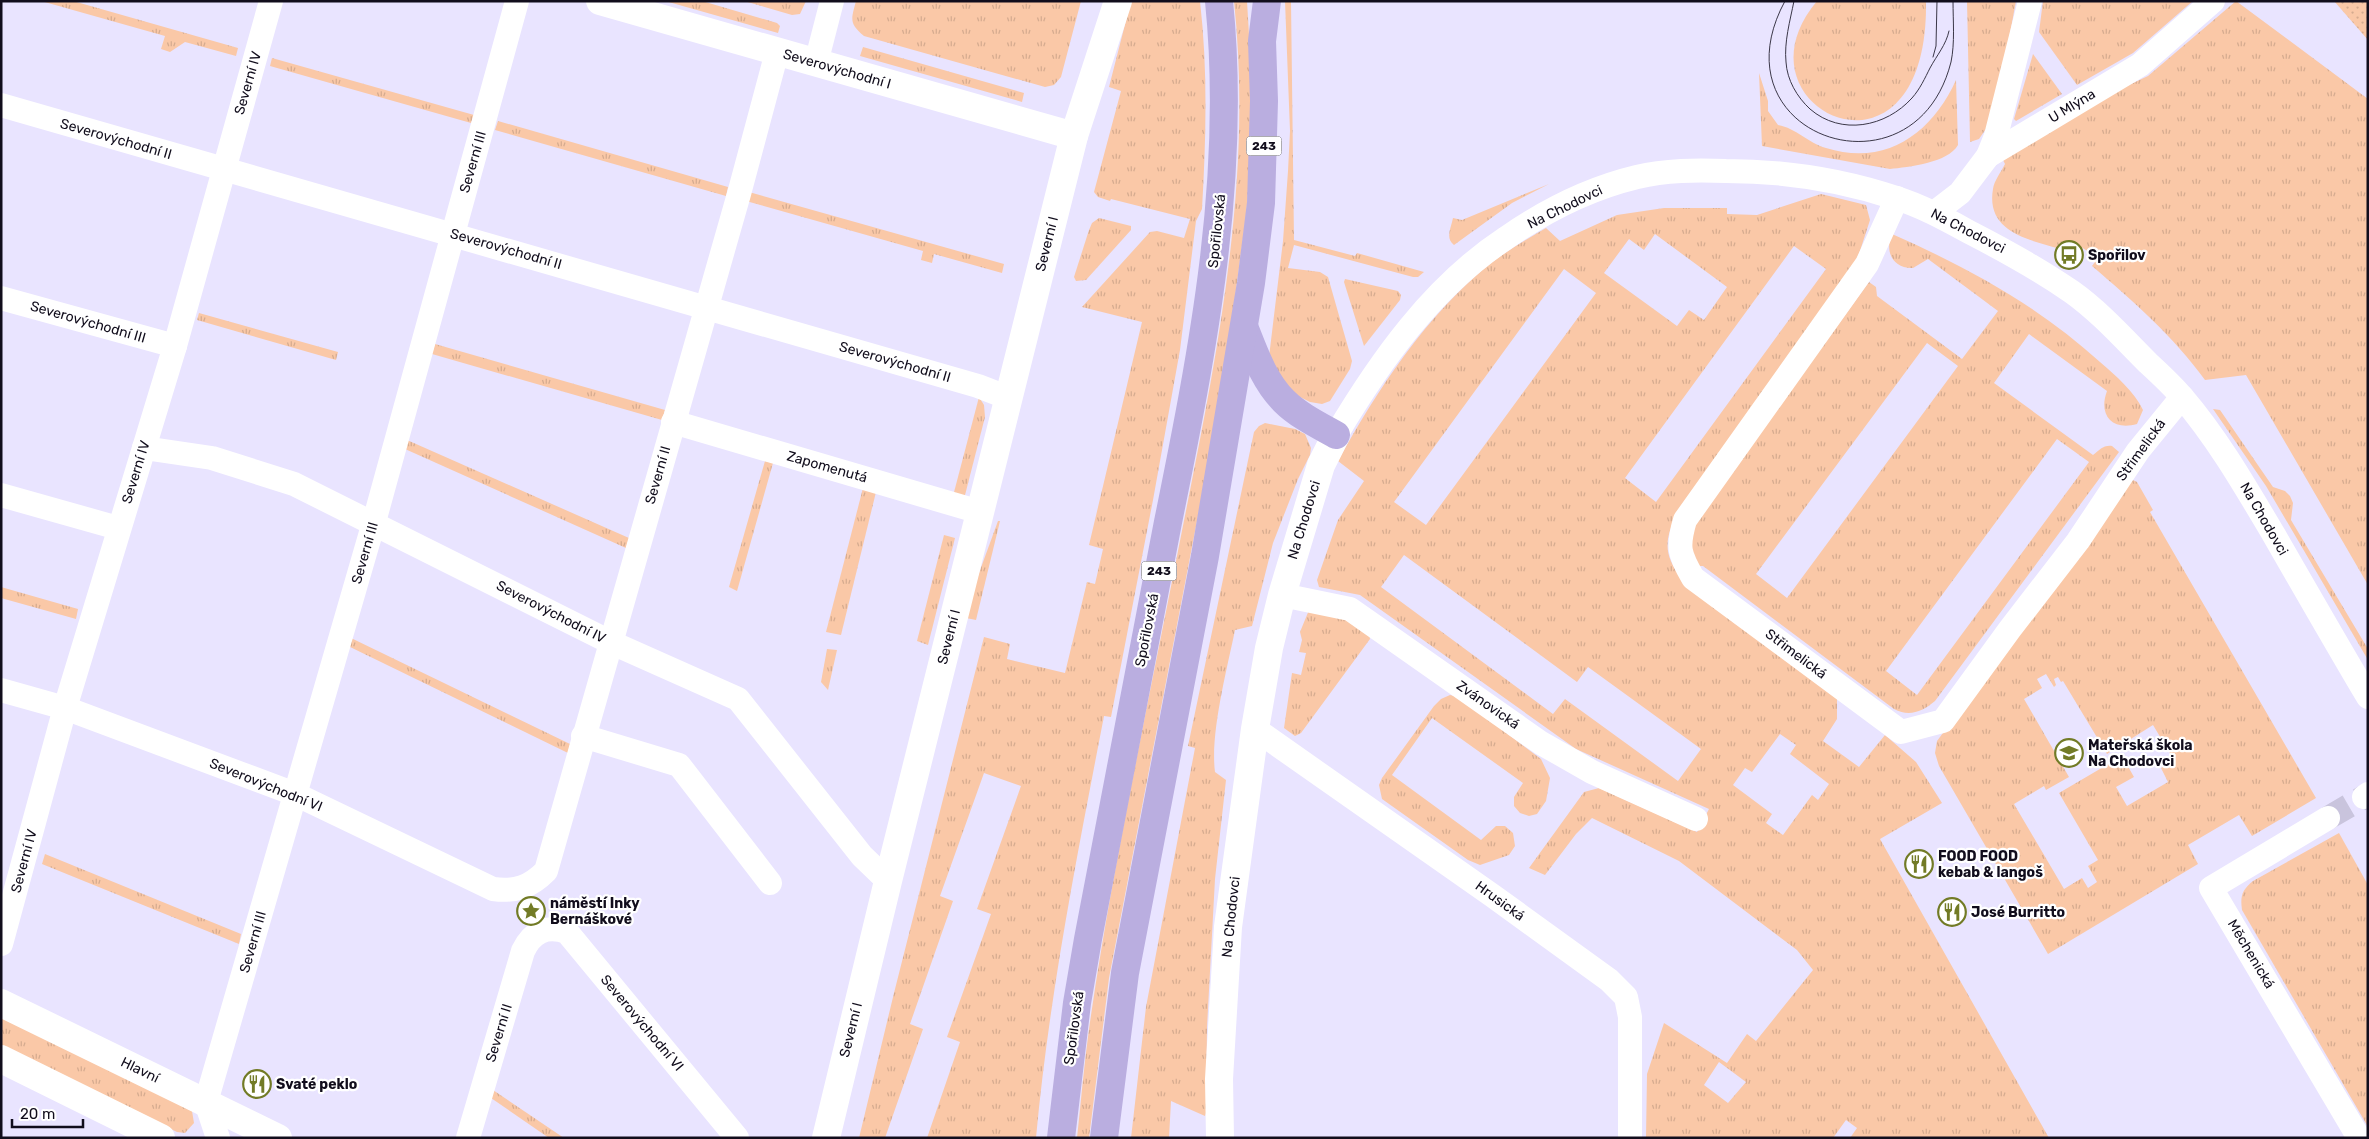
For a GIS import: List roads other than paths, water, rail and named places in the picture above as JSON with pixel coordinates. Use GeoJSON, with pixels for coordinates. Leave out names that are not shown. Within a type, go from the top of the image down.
{"type":"FeatureCollection","features":[{"type":"Feature","properties":{"kind":"highway","name":"Spořilovská"},"geometry":{"type":"LineString","coordinates":[[1061,1138],[1077,1004],[1088,939],[1193,400],[1216,252],[1225,126],[1224,62],[1219,1]]}},
{"type":"Feature","properties":{"kind":"highway","name":"243"},"geometry":{"type":"LineString","coordinates":[[1104,1138],[1115,1037],[1126,963],[1205,556],[1245,329],[1261,203],[1264,101],[1262,41],[1267,1]]}},
{"type":"Feature","properties":{"kind":"highway"},"geometry":{"type":"LineString","coordinates":[[1245,329],[1260,366],[1284,401],[1296,411],[1336,435]]}},
{"type":"Feature","properties":{"kind":"street","name":"Severní IV"},"geometry":{"type":"LineString","coordinates":[[1,944],[65,708],[118,528],[175,346],[271,1]]}},
{"type":"Feature","properties":{"kind":"street","name":"Severní III"},"geometry":{"type":"LineString","coordinates":[[206,1102],[374,522],[517,1]]}},
{"type":"Feature","properties":{"kind":"street","name":"Severovýchodní I"},"geometry":{"type":"LineString","coordinates":[[600,1],[1074,136]]}},
{"type":"Feature","properties":{"kind":"street"},"geometry":{"type":"LineString","coordinates":[[816,63],[832,1]]}},
{"type":"Feature","properties":{"kind":"street","name":"Severní I"},"geometry":{"type":"LineString","coordinates":[[826,1138],[888,881],[1074,136],[1118,1]]}},
{"type":"Feature","properties":{"kind":"street"},"geometry":{"type":"LineString","coordinates":[[1988,156],[1996,136],[2030,1]]}},
{"type":"Feature","properties":{"kind":"street","name":"U Mlýna"},"geometry":{"type":"LineString","coordinates":[[1934,213],[1960,193],[1988,156],[2140,65],[2213,1]]}},
{"type":"Feature","properties":{"kind":"street","name":"Severní II"},"geometry":{"type":"LineString","coordinates":[[523,888],[536,882],[546,871],[777,52]]}},
{"type":"Feature","properties":{"kind":"street","name":"Severovýchodní II"},"geometry":{"type":"LineString","coordinates":[[1,105],[978,386],[1009,398]]}},
{"type":"Feature","properties":{"kind":"street","name":"Na Chodovci"},"geometry":{"type":"LineString","coordinates":[[1220,1138],[1219,1079],[1228,927],[1255,729],[1269,648],[1282,595],[1321,465],[1336,435],[1383,362],[1440,294],[1467,267],[1528,224],[1604,187],[1639,176],[1676,171],[1747,171],[1798,176],[1853,186],[1896,198],[1934,213],[2013,255],[2075,294],[2111,325],[2182,397],[2239,476],[2368,697]]}},
{"type":"Feature","properties":{"kind":"street","name":"Střimelická"},"geometry":{"type":"LineString","coordinates":[[1896,198],[1867,264],[1685,520],[1679,538],[1680,558],[1693,578],[1901,732],[1943,722],[2010,628],[2078,541],[2138,451],[2182,397]]}},
{"type":"Feature","properties":{"kind":"street","name":"Severovýchodní III"},"geometry":{"type":"LineString","coordinates":[[1,298],[175,346]]}},
{"type":"Feature","properties":{"kind":"street","name":"Zapomenutá"},"geometry":{"type":"LineString","coordinates":[[673,422],[980,512]]}},
{"type":"Feature","properties":{"kind":"street","name":"Severovýchodní IV"},"geometry":{"type":"LineString","coordinates":[[144,448],[212,458],[294,484],[374,522],[610,642],[738,698],[862,856],[888,881]]}},
{"type":"Feature","properties":{"kind":"street"},"geometry":{"type":"LineString","coordinates":[[1,495],[118,528]]}},
{"type":"Feature","properties":{"kind":"street","name":"Zvánovická"},"geometry":{"type":"LineString","coordinates":[[1282,595],[1350,609],[1541,743],[1592,772],[1696,819]]}},
{"type":"Feature","properties":{"kind":"street","name":"Severovýchodní VI"},"geometry":{"type":"LineString","coordinates":[[1,690],[65,708],[295,794],[493,889],[508,891],[523,888]]}},
{"type":"Feature","properties":{"kind":"street","name":"Hrusická"},"geometry":{"type":"LineString","coordinates":[[1255,729],[1493,896],[1609,980],[1626,997],[1630,1017],[1630,1138]]}},
{"type":"Feature","properties":{"kind":"street"},"geometry":{"type":"LineString","coordinates":[[583,736],[679,765],[770,883]]}},
{"type":"Feature","properties":{"kind":"street","name":"Měchenická"},"geometry":{"type":"LineString","coordinates":[[2328,818],[2211,888],[2359,1138]]}},
{"type":"Feature","properties":{"kind":"street","name":"Severovýchodní VI"},"geometry":{"type":"LineString","coordinates":[[538,932],[548,929],[567,932],[737,1138]]}},
{"type":"Feature","properties":{"kind":"street","name":"Severní II"},"geometry":{"type":"LineString","coordinates":[[468,1138],[523,951],[528,941],[538,932]]}},
{"type":"Feature","properties":{"kind":"street","name":"Hlavní"},"geometry":{"type":"LineString","coordinates":[[1,1003],[278,1138]]}},
{"type":"Feature","properties":{"kind":"street"},"geometry":{"type":"LineString","coordinates":[[1,1059],[161,1138]]}},
{"type":"Feature","properties":{"kind":"street"},"geometry":{"type":"LineString","coordinates":[[206,1102],[218,1138]]}},
{"type":"Feature","properties":{"kind":"tunnel"},"geometry":{"type":"LineString","coordinates":[[2328,818],[2364,797]]}},
{"type":"Feature","properties":{"kind":"tram line"},"geometry":{"type":"LineString","coordinates":[[1785,1],[1769,49],[1775,88],[1796,118],[1827,136],[1863,141],[1899,132],[1930,106],[1951,62],[1953,1]]}},
{"type":"Feature","properties":{"kind":"tram line"},"geometry":{"type":"LineString","coordinates":[[1794,1],[1786,47],[1788,75],[1793,88],[1805,104],[1822,117],[1835,123],[1863,124],[1889,116],[1901,108],[1920,87],[1944,45],[1949,31]]}},
{"type":"Feature","properties":{"kind":"tram line"},"geometry":{"type":"LineString","coordinates":[[1933,57],[1936,46],[1937,1]]}},
{"type":"Feature","properties":{"kind":"place","name":"Spořilov"},"geometry":{"type":"Point","coordinates":[2069,255]}},
{"type":"Feature","properties":{"kind":"place","name":"Mateřská škola Na Chodovci"},"geometry":{"type":"Point","coordinates":[2069,753]}},
{"type":"Feature","properties":{"kind":"place","name":"FOOD FOOD kebab & langoš"},"geometry":{"type":"Point","coordinates":[1919,864]}},
{"type":"Feature","properties":{"kind":"place","name":"náměstí Inky Bernáškové"},"geometry":{"type":"Point","coordinates":[531,911]}},
{"type":"Feature","properties":{"kind":"place","name":"José Burritto"},"geometry":{"type":"Point","coordinates":[1952,912]}},
{"type":"Feature","properties":{"kind":"place","name":"Svaté peklo"},"geometry":{"type":"Point","coordinates":[257,1084]}}]}
